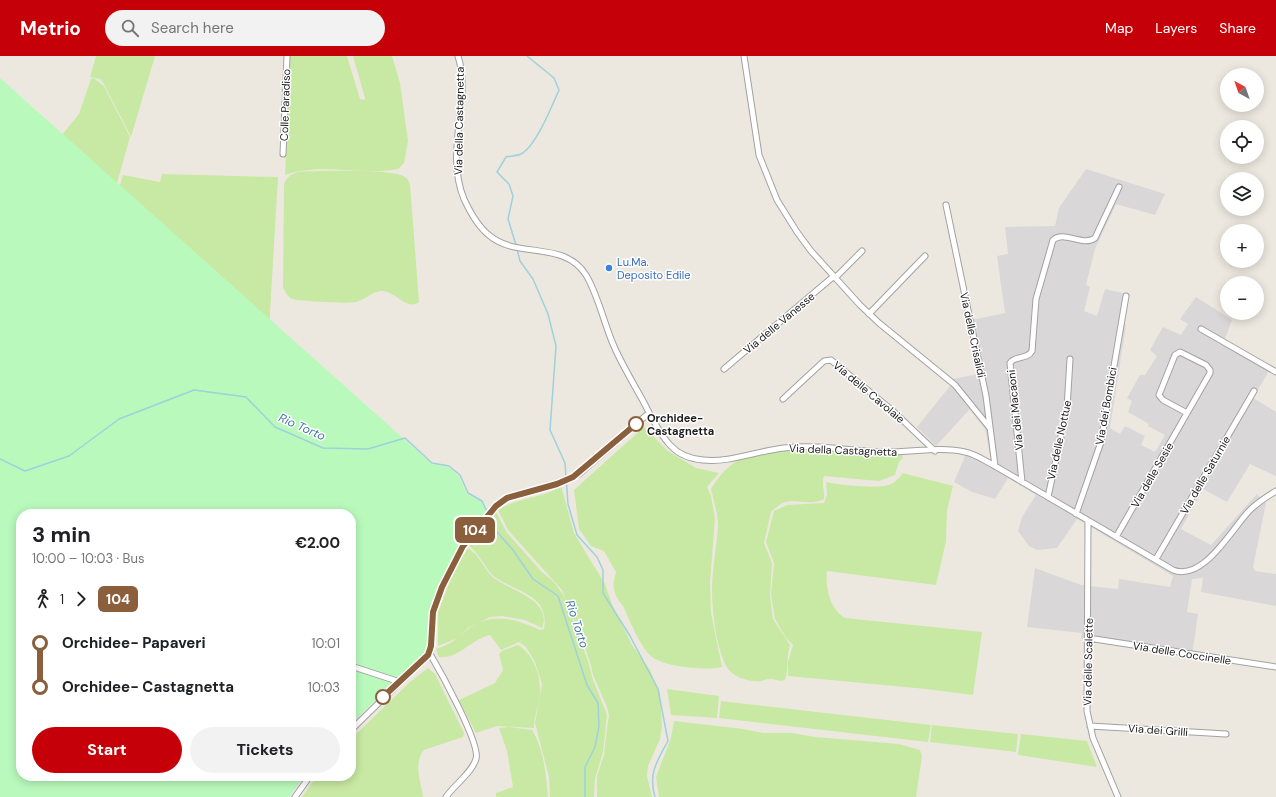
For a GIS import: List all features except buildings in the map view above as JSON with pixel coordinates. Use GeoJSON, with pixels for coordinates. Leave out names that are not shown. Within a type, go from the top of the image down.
{"type":"FeatureCollection","features":[{"type":"Feature","properties":{"kind":"street","name":"Colle Paradiso"},"geometry":{"type":"LineString","coordinates":[[283,154],[287,56]]}},
{"type":"Feature","properties":{"kind":"street","name":"Via della Castagnetta"},"geometry":{"type":"LineString","coordinates":[[458,56],[462,78],[456,153],[459,183],[468,206],[483,230],[496,240],[511,246],[561,255],[575,263],[590,283],[615,350],[649,413],[672,447],[687,456],[701,460],[719,460],[770,450],[800,447],[877,452],[969,452],[1178,572],[1187,571],[1199,566],[1212,556],[1252,508],[1276,491]]}},
{"type":"Feature","properties":{"kind":"street"},"geometry":{"type":"LineString","coordinates":[[744,56],[756,143],[764,169],[779,204],[797,232],[835,277],[870,314],[952,382],[988,426]]}},
{"type":"Feature","properties":{"kind":"street","name":"Via dei Macaoni"},"geometry":{"type":"LineString","coordinates":[[1022,482],[1010,363],[1014,359],[1028,356],[1032,351],[1037,296],[1053,242],[1058,237],[1088,242],[1095,238],[1119,187]]}},
{"type":"Feature","properties":{"kind":"street","name":"Via delle Crisalidi"},"geometry":{"type":"LineString","coordinates":[[946,205],[986,396],[988,426],[995,466]]}},
{"type":"Feature","properties":{"kind":"street","name":"Via delle Vanesse"},"geometry":{"type":"LineString","coordinates":[[724,369],[835,277],[862,251]]}},
{"type":"Feature","properties":{"kind":"street"},"geometry":{"type":"LineString","coordinates":[[870,314],[925,256]]}},
{"type":"Feature","properties":{"kind":"street","name":"Via dei Bombici"},"geometry":{"type":"LineString","coordinates":[[1076,514],[1101,442],[1126,296]]}},
{"type":"Feature","properties":{"kind":"street"},"geometry":{"type":"LineString","coordinates":[[1201,329],[1276,372]]}},
{"type":"Feature","properties":{"kind":"street","name":"Via delle Sesie"},"geometry":{"type":"LineString","coordinates":[[1116,537],[1209,375],[1210,370],[1206,365],[1180,352],[1175,355],[1159,395],[1163,400],[1187,413]]}},
{"type":"Feature","properties":{"kind":"street","name":"Via delle Nottue"},"geometry":{"type":"LineString","coordinates":[[1048,497],[1067,408],[1070,359]]}},
{"type":"Feature","properties":{"kind":"street","name":"Via delle Cavolaie"},"geometry":{"type":"LineString","coordinates":[[782,399],[824,362],[831,360],[894,412],[935,451]]}},
{"type":"Feature","properties":{"kind":"street","name":"Via delle Saturnie"},"geometry":{"type":"LineString","coordinates":[[1156,559],[1254,391]]}},
{"type":"Feature","properties":{"kind":"street"},"geometry":{"type":"LineString","coordinates":[[356,725],[423,661],[429,652],[432,615],[438,597],[461,549],[484,519],[507,498],[563,482],[576,475],[649,413]]}},
{"type":"Feature","properties":{"kind":"street","name":"Via delle Scalette"},"geometry":{"type":"LineString","coordinates":[[1088,521],[1087,706],[1094,740],[1118,797]]}},
{"type":"Feature","properties":{"kind":"street","name":"Via delle Coccinelle"},"geometry":{"type":"LineString","coordinates":[[1088,638],[1276,667]]}},
{"type":"Feature","properties":{"kind":"street"},"geometry":{"type":"LineString","coordinates":[[429,652],[470,732],[477,753],[470,770],[456,783],[446,797]]}},
{"type":"Feature","properties":{"kind":"street"},"geometry":{"type":"LineString","coordinates":[[356,668],[400,682]]}},
{"type":"Feature","properties":{"kind":"street","name":"Via dei Grilli"},"geometry":{"type":"LineString","coordinates":[[1090,726],[1226,734]]}},
{"type":"Feature","properties":{"kind":"street"},"geometry":{"type":"LineString","coordinates":[[295,797],[306,781]]}},
{"type":"Feature","properties":{"kind":"shaded area"},"geometry":{"type":"Polygon","coordinates":[[[1086,169],[1165,194],[1155,215],[1116,204],[1095,249],[1086,285],[1090,287],[1084,311],[1097,316],[1105,289],[1130,295],[1122,321],[1126,325],[1110,428],[1120,434],[1125,426],[1145,436],[1141,445],[1155,452],[1165,435],[1148,426],[1149,424],[1128,412],[1132,401],[1127,398],[1140,375],[1145,375],[1157,356],[1150,350],[1163,327],[1181,335],[1188,324],[1180,319],[1196,297],[1220,312],[1220,320],[1232,320],[1224,341],[1270,369],[1253,398],[1276,412],[1276,476],[1250,464],[1227,502],[1203,489],[1181,529],[1211,545],[1257,494],[1266,503],[1253,567],[1255,571],[1276,574],[1276,606],[1201,592],[1203,578],[1192,579],[1187,612],[1198,614],[1192,655],[1081,639],[1082,633],[1027,627],[1035,568],[1081,585],[1118,589],[1119,579],[1170,587],[1173,576],[1077,519],[1057,548],[1037,550],[1029,546],[1018,531],[1022,517],[1036,495],[1008,478],[995,499],[972,492],[954,482],[968,449],[991,460],[985,429],[970,409],[936,446],[917,427],[950,386],[953,379],[978,374],[967,321],[1005,313],[997,256],[1008,254],[1005,227],[1055,226],[1059,208],[1086,169]]]}},
{"type":"Feature","properties":{"kind":"green space"},"geometry":{"type":"Polygon","coordinates":[[[96,56],[155,56],[131,137],[104,84],[100,79],[90,77],[96,56]]]}},
{"type":"Feature","properties":{"kind":"green space"},"geometry":{"type":"Polygon","coordinates":[[[290,56],[347,56],[360,99],[364,100],[365,98],[353,56],[392,56],[400,83],[408,141],[404,163],[398,169],[384,171],[327,169],[299,171],[285,175],[290,56]]]}},
{"type":"Feature","properties":{"kind":"green space"},"geometry":{"type":"Polygon","coordinates":[[[0,78],[432,464],[449,467],[459,476],[467,494],[482,502],[487,513],[454,557],[441,581],[431,612],[425,652],[356,719],[356,509],[16,509],[16,781],[300,781],[289,797],[0,797],[0,78]]]}},
{"type":"Feature","properties":{"kind":"green space"},"geometry":{"type":"Polygon","coordinates":[[[94,78],[104,86],[130,137],[86,293],[53,146],[79,114],[91,79],[94,78]]]}},
{"type":"Feature","properties":{"kind":"green space"},"geometry":{"type":"Polygon","coordinates":[[[318,171],[389,173],[399,174],[407,179],[410,184],[419,302],[414,304],[405,303],[391,294],[381,291],[352,303],[296,300],[287,295],[283,287],[284,184],[290,176],[298,172],[318,171]]]}},
{"type":"Feature","properties":{"kind":"green space"},"geometry":{"type":"Polygon","coordinates":[[[162,174],[278,177],[269,330],[90,287],[123,175],[160,182],[162,174]]]}},
{"type":"Feature","properties":{"kind":"green space"},"geometry":{"type":"Polygon","coordinates":[[[644,427],[668,451],[696,468],[719,473],[707,487],[711,496],[715,518],[710,582],[711,613],[722,667],[707,669],[676,666],[652,657],[643,647],[623,606],[618,600],[613,585],[616,572],[604,551],[591,546],[579,529],[574,490],[644,427]]]}},
{"type":"Feature","properties":{"kind":"green space"},"geometry":{"type":"Polygon","coordinates":[[[791,450],[821,450],[902,455],[903,458],[899,462],[895,475],[879,481],[824,476],[824,499],[813,502],[786,502],[771,512],[764,543],[772,563],[770,596],[773,619],[790,645],[786,676],[785,680],[781,681],[770,679],[761,681],[746,680],[732,673],[727,667],[716,635],[712,591],[718,524],[711,489],[724,472],[741,459],[760,453],[791,450]]]}},
{"type":"Feature","properties":{"kind":"green space"},"geometry":{"type":"Polygon","coordinates":[[[903,473],[953,486],[947,510],[946,541],[936,585],[827,571],[827,584],[830,598],[832,604],[845,618],[982,632],[973,695],[788,676],[788,662],[793,645],[786,638],[775,619],[771,595],[774,563],[766,542],[774,511],[787,505],[824,503],[827,495],[826,482],[876,487],[893,483],[903,473]]]}},
{"type":"Feature","properties":{"kind":"green space"},"geometry":{"type":"Polygon","coordinates":[[[560,487],[562,489],[574,533],[605,584],[613,607],[632,645],[650,670],[660,694],[662,726],[660,739],[648,766],[647,776],[652,797],[597,797],[597,776],[604,755],[609,716],[607,707],[593,675],[580,634],[562,590],[508,530],[498,510],[513,503],[545,494],[560,487]]]}},
{"type":"Feature","properties":{"kind":"green space"},"geometry":{"type":"Polygon","coordinates":[[[496,512],[507,533],[542,572],[554,582],[564,596],[607,715],[603,752],[595,779],[594,797],[550,797],[549,777],[535,723],[542,684],[535,662],[526,647],[519,642],[501,650],[490,635],[483,637],[458,652],[446,657],[439,657],[436,649],[456,639],[476,624],[485,620],[513,620],[540,630],[544,629],[542,608],[537,601],[495,577],[488,570],[477,553],[469,546],[475,534],[496,512]]]}},
{"type":"Feature","properties":{"kind":"green space"},"geometry":{"type":"Polygon","coordinates":[[[468,548],[476,555],[494,578],[520,592],[536,603],[542,610],[544,618],[542,628],[525,620],[502,616],[490,617],[468,628],[458,638],[438,646],[438,612],[453,573],[468,548]]]}},
{"type":"Feature","properties":{"kind":"green space"},"geometry":{"type":"Polygon","coordinates":[[[518,645],[531,657],[540,682],[539,703],[534,728],[497,726],[476,733],[459,700],[495,683],[503,670],[499,654],[502,651],[518,645]]]}},
{"type":"Feature","properties":{"kind":"green space"},"geometry":{"type":"Polygon","coordinates":[[[428,668],[435,674],[464,733],[463,737],[424,750],[418,767],[423,797],[302,797],[313,781],[356,781],[356,734],[410,682],[428,668]]]}},
{"type":"Feature","properties":{"kind":"green space"},"geometry":{"type":"Polygon","coordinates":[[[667,689],[719,696],[717,718],[671,715],[667,689]]]}},
{"type":"Feature","properties":{"kind":"green space"},"geometry":{"type":"Polygon","coordinates":[[[721,701],[931,725],[928,742],[719,718],[721,701]]]}},
{"type":"Feature","properties":{"kind":"green space"},"geometry":{"type":"Polygon","coordinates":[[[674,721],[743,729],[763,733],[792,733],[815,737],[899,744],[920,750],[922,756],[916,797],[659,797],[656,777],[671,738],[674,721]]]}},
{"type":"Feature","properties":{"kind":"green space"},"geometry":{"type":"Polygon","coordinates":[[[932,725],[1018,734],[1016,752],[930,742],[932,725]]]}},
{"type":"Feature","properties":{"kind":"green space"},"geometry":{"type":"Polygon","coordinates":[[[509,727],[532,730],[536,737],[542,754],[548,797],[496,797],[496,793],[513,787],[507,751],[499,728],[509,727]]]}},
{"type":"Feature","properties":{"kind":"green space"},"geometry":{"type":"Polygon","coordinates":[[[1021,734],[1087,741],[1097,767],[1018,755],[1021,734]]]}},
{"type":"Feature","properties":{"kind":"waterway"},"geometry":{"type":"LineString","coordinates":[[516,245],[508,219],[513,196],[509,184],[497,172],[506,157],[518,155],[527,150],[543,125],[559,90],[554,78],[527,56]]}},
{"type":"Feature","properties":{"kind":"waterway"},"geometry":{"type":"LineString","coordinates":[[517,249],[520,261],[533,279],[548,314],[556,346],[550,430],[565,463],[568,504],[577,535],[597,557],[603,570],[603,593],[630,636],[658,689],[668,741],[657,761],[653,774],[653,789],[655,797]]}},
{"type":"Feature","properties":{"kind":"waterway","name":"Rio Torto"},"geometry":{"type":"LineString","coordinates":[[0,459],[25,471],[69,456],[119,419],[194,390],[246,397],[275,427],[323,448],[368,449],[405,438],[432,463],[449,466],[460,475],[468,493],[482,501],[497,532],[513,550],[533,579],[558,596],[587,685],[598,703],[599,726],[595,747],[585,767],[585,797]]}},
{"type":"Feature","properties":{"kind":"bus line","name":"104"},"geometry":{"type":"LineString","coordinates":[[383,697],[428,655],[431,646],[431,626],[435,604],[452,565],[463,546],[496,506],[507,498],[557,484],[579,474],[636,424]]}},
{"type":"Feature","properties":{"kind":"place","name":"Lu.Ma. Deposito Edile"},"geometry":{"type":"Point","coordinates":[609,268]}},
{"type":"Feature","properties":{"kind":"place","name":"Orchidee- Castagnetta"},"geometry":{"type":"Point","coordinates":[636,424]}}]}
